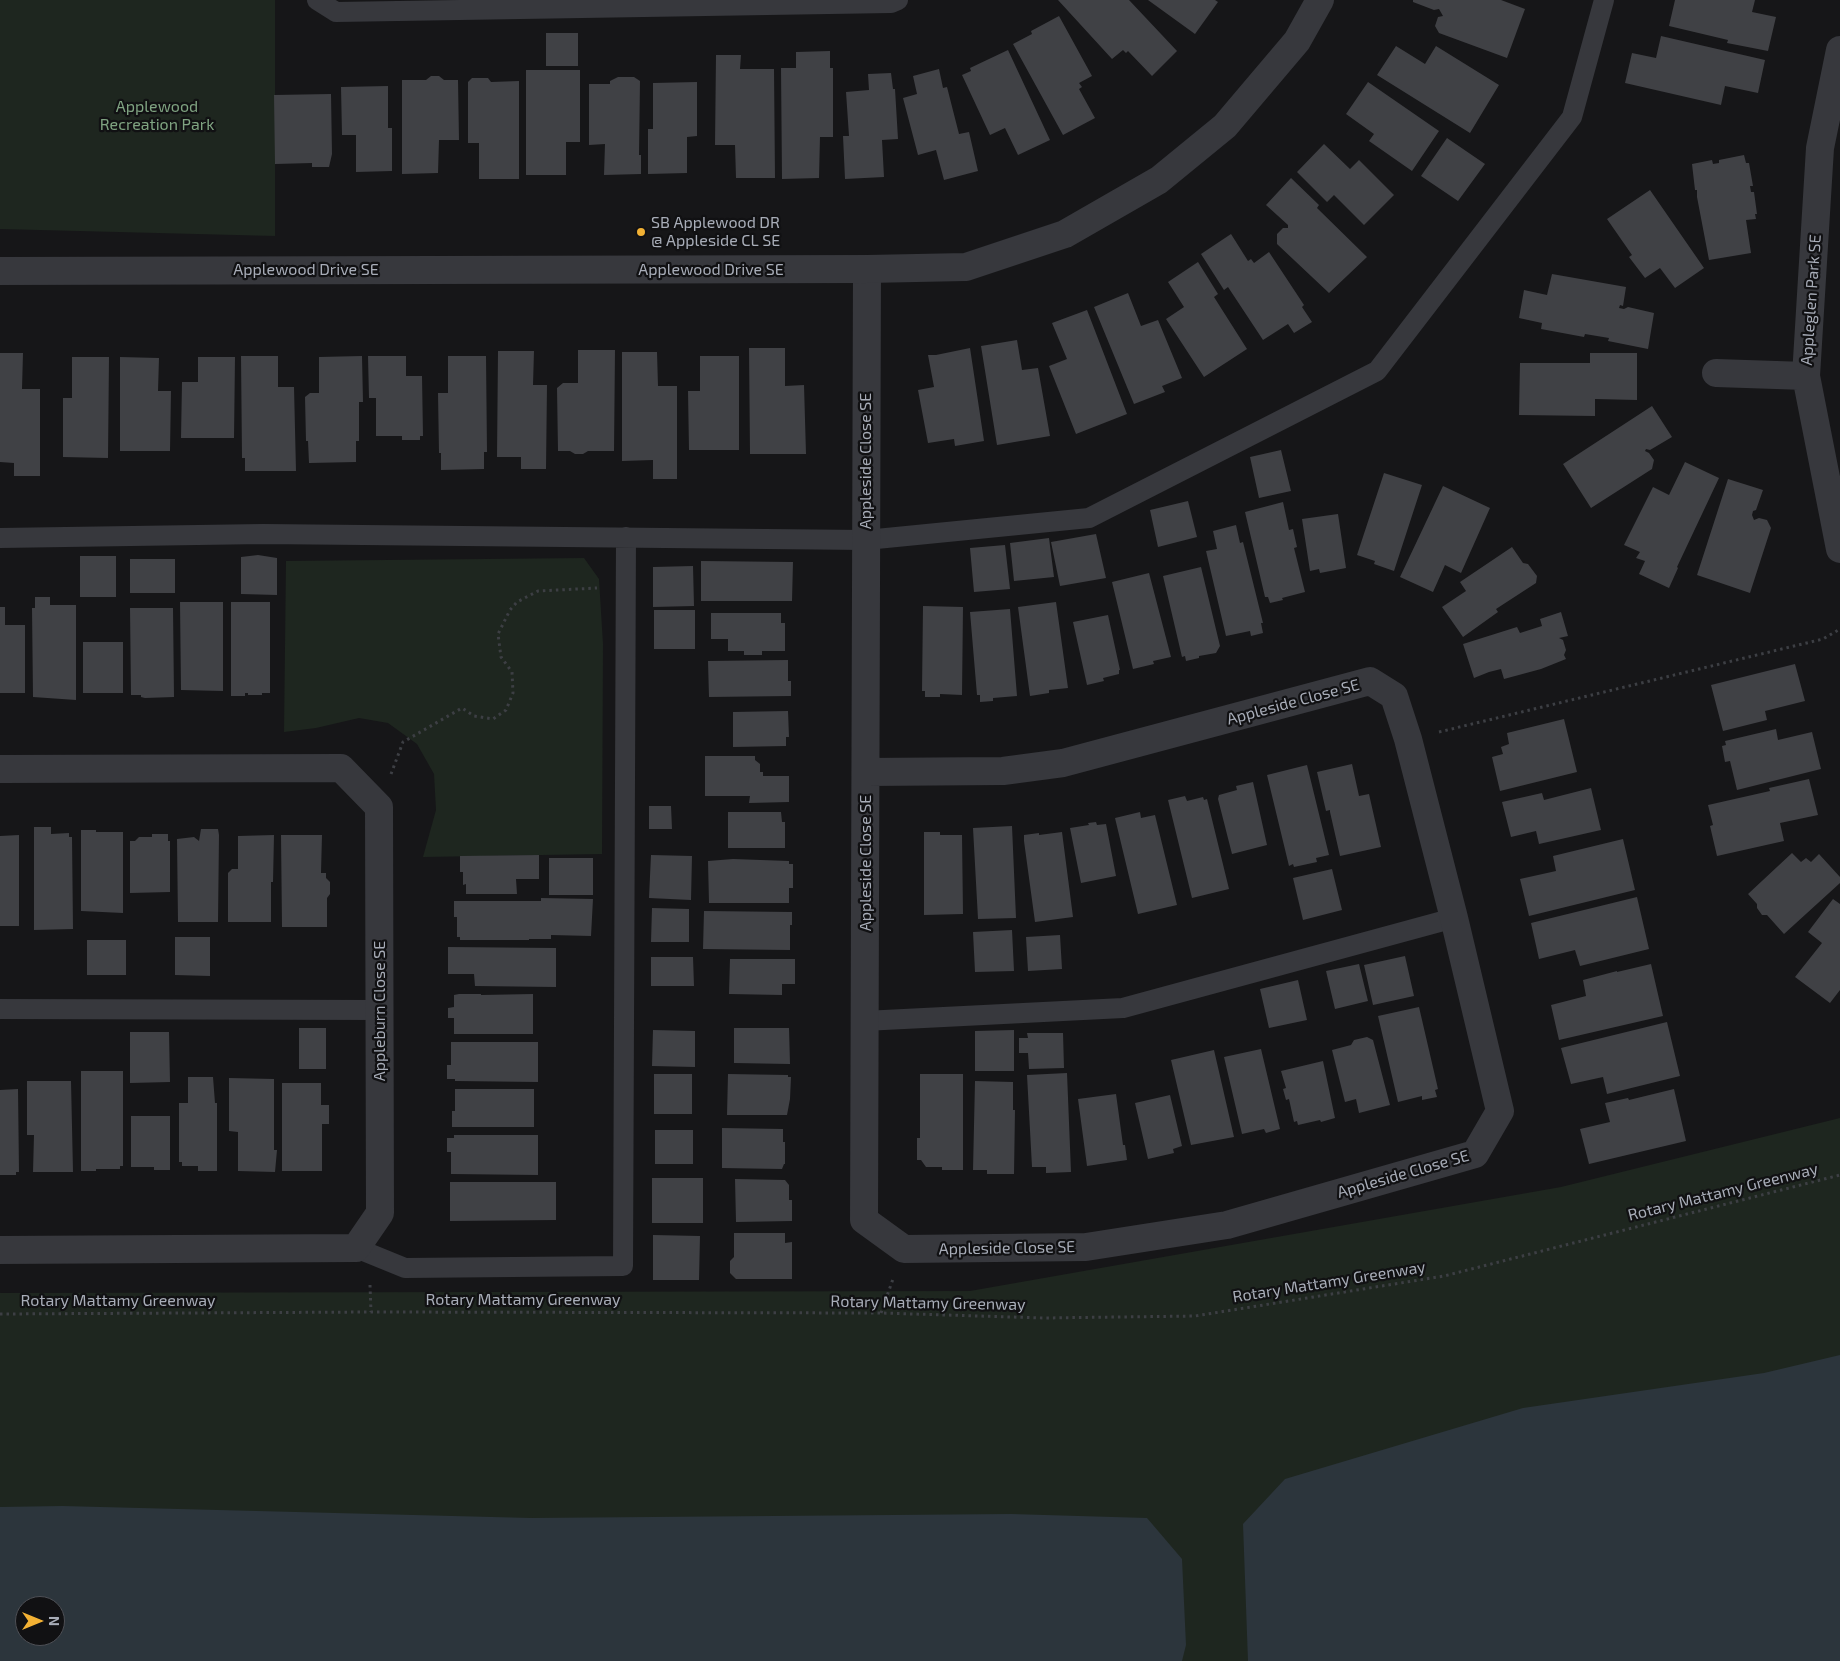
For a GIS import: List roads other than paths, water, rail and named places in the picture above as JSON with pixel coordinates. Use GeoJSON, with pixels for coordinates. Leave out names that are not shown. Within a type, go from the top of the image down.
{"type":"FeatureCollection","features":[{"type":"Feature","properties":{"kind":"street","name":"Applewood Drive SE"},"geometry":{"type":"LineString","coordinates":[[0,271],[867,269],[966,267],[1065,234],[1159,180],[1225,126],[1297,41],[1320,0]]}},
{"type":"Feature","properties":{"kind":"street","name":"Appleglen Park SE"},"geometry":{"type":"LineString","coordinates":[[1840,50],[1820,148],[1806,376],[1840,549]]}},
{"type":"Feature","properties":{"kind":"street","name":"Appleside Close SE"},"geometry":{"type":"LineString","coordinates":[[866,772],[1004,771],[1063,763],[1370,681],[1394,696],[1408,739],[1454,918],[1500,1112],[1475,1154],[1227,1225],[1086,1247],[904,1249],[864,1220],[867,269]]}},
{"type":"Feature","properties":{"kind":"street"},"geometry":{"type":"LineString","coordinates":[[1716,373],[1806,376]]}},
{"type":"Feature","properties":{"kind":"street","name":"Appleburn Close SE"},"geometry":{"type":"LineString","coordinates":[[0,769],[341,768],[379,807],[380,1213],[356,1248]]}},
{"type":"Feature","properties":{"kind":"street"},"geometry":{"type":"LineString","coordinates":[[0,1250],[356,1248]]}},
{"type":"Feature","properties":{"kind":"lane"},"geometry":{"type":"LineString","coordinates":[[317,0],[336,12],[891,3],[898,0]]}},
{"type":"Feature","properties":{"kind":"lane"},"geometry":{"type":"LineString","coordinates":[[0,538],[263,534],[866,540],[1089,518],[1377,372],[1572,117],[1604,0]]}},
{"type":"Feature","properties":{"kind":"lane"},"geometry":{"type":"LineString","coordinates":[[356,1248],[405,1268],[623,1266],[626,538]]}},
{"type":"Feature","properties":{"kind":"lane"},"geometry":{"type":"LineString","coordinates":[[864,1021],[1123,1008],[1454,918]]}},
{"type":"Feature","properties":{"kind":"lane"},"geometry":{"type":"LineString","coordinates":[[0,1009],[379,1010]]}},
{"type":"Feature","properties":{"kind":"place","name":"SB Applewood DR @ Appleside CL SE"},"geometry":{"type":"Point","coordinates":[641,232]}},
{"type":"Feature","properties":{"kind":"park label","name":"Applewood Recreation Park"},"geometry":{"type":"Point","coordinates":[157,116]}}]}
